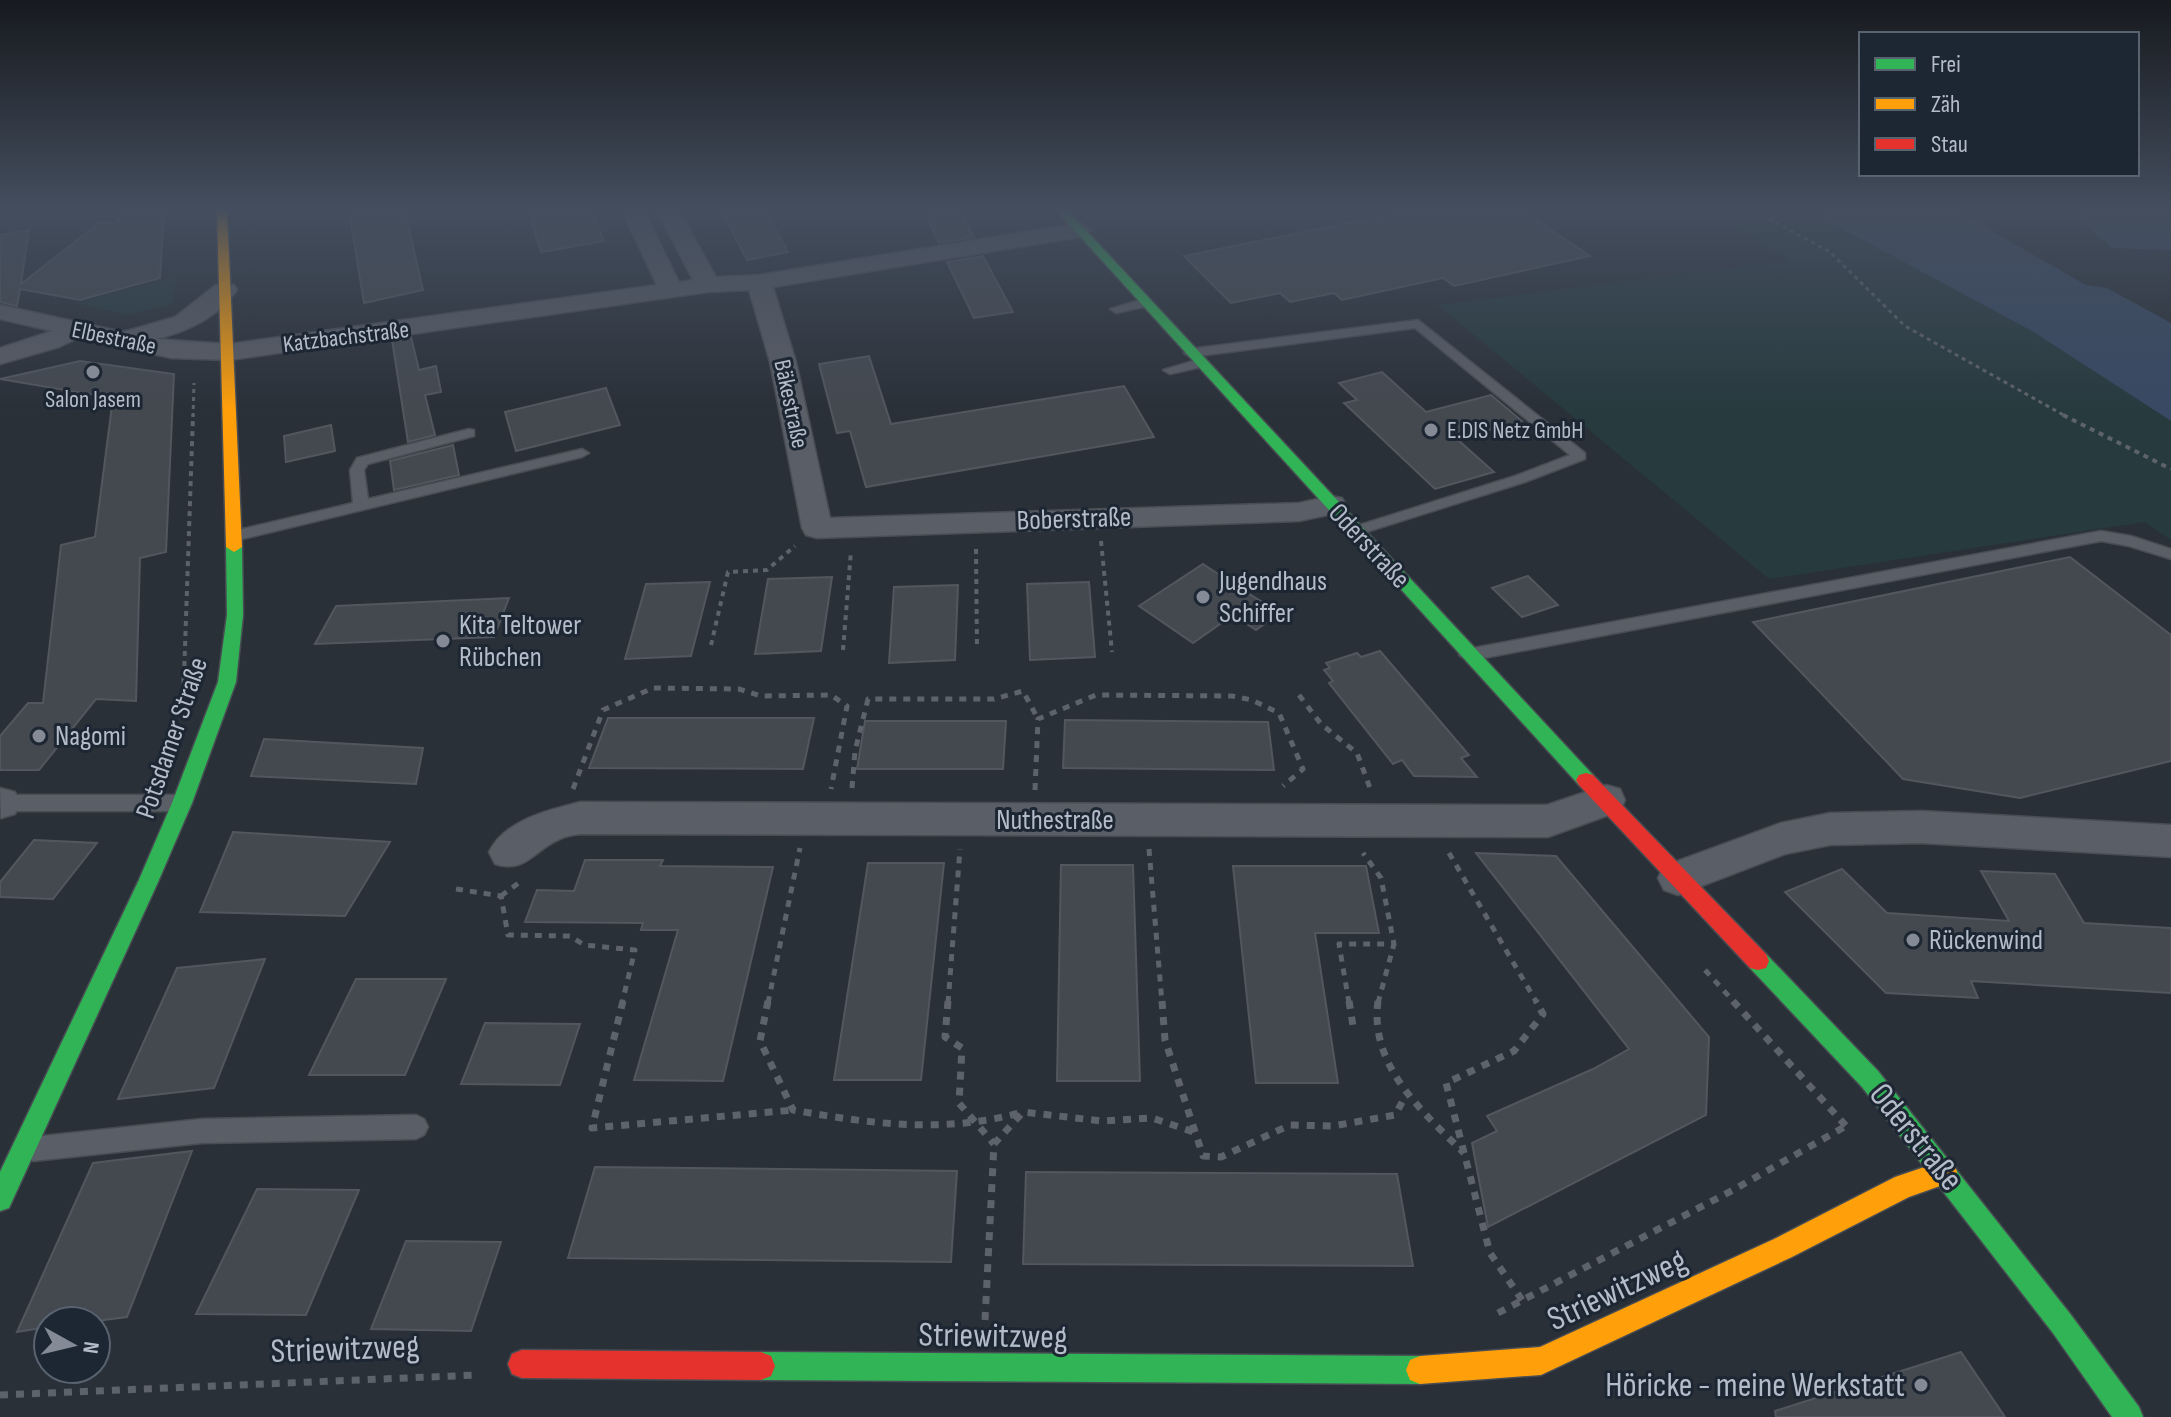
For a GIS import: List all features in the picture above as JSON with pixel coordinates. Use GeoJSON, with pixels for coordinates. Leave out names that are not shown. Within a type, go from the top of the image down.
{"type":"FeatureCollection","features":[{"type":"Feature","properties":{"kind":"street","name":"Potsdamer Straße"},"geometry":{"type":"LineString","coordinates":[[0,1199],[182,803],[227,682],[235,615],[225,277]]}},
{"type":"Feature","properties":{"kind":"street"},"geometry":{"type":"LineString","coordinates":[[665,277],[672,291]]}},
{"type":"Feature","properties":{"kind":"street"},"geometry":{"type":"LineString","coordinates":[[704,277],[708,285]]}},
{"type":"Feature","properties":{"kind":"street","name":"Katzbachstraße"},"geometry":{"type":"LineString","coordinates":[[229,352],[708,285],[789,277]]}},
{"type":"Feature","properties":{"kind":"street","name":"Oderstraße"},"geometry":{"type":"LineString","coordinates":[[1121,277],[1468,655],[1870,1079],[1945,1172],[2129,1417]]}},
{"type":"Feature","properties":{"kind":"street","name":"Bäkestraße"},"geometry":{"type":"LineString","coordinates":[[759,282],[783,362],[817,528]]}},
{"type":"Feature","properties":{"kind":"street"},"geometry":{"type":"LineString","coordinates":[[104,336],[168,330],[191,320],[225,290]]}},
{"type":"Feature","properties":{"kind":"street","name":"Elbestraße"},"geometry":{"type":"LineString","coordinates":[[2,314],[188,353],[229,352]]}},
{"type":"Feature","properties":{"kind":"street"},"geometry":{"type":"LineString","coordinates":[[0,356],[50,342],[75,330]]}},
{"type":"Feature","properties":{"kind":"street","name":"Boberstraße"},"geometry":{"type":"LineString","coordinates":[[817,528],[1299,512],[1331,505]]}},
{"type":"Feature","properties":{"kind":"street","name":"Nuthestraße"},"geometry":{"type":"LineString","coordinates":[[509,852],[548,826],[580,818],[1548,821],[1606,800]]}},
{"type":"Feature","properties":{"kind":"street"},"geometry":{"type":"LineString","coordinates":[[1678,878],[1781,839],[1830,829],[1921,827],[2171,841]]}},
{"type":"Feature","properties":{"kind":"street","name":"Striewitzweg"},"geometry":{"type":"LineString","coordinates":[[522,1364],[1293,1371],[1434,1370],[1541,1361],[1783,1248],[1904,1186],[1945,1172]]}},
{"type":"Feature","properties":{"kind":"lane"},"geometry":{"type":"LineString","coordinates":[[1116,309],[1144,303]]}},
{"type":"Feature","properties":{"kind":"lane"},"geometry":{"type":"LineString","coordinates":[[1170,370],[1195,358],[1418,324],[1580,456],[1520,479],[1355,531]]}},
{"type":"Feature","properties":{"kind":"lane"},"geometry":{"type":"LineString","coordinates":[[361,504],[357,470],[362,461],[469,433]]}},
{"type":"Feature","properties":{"kind":"lane"},"geometry":{"type":"LineString","coordinates":[[234,536],[582,453]]}},
{"type":"Feature","properties":{"kind":"lane"},"geometry":{"type":"LineString","coordinates":[[1468,655],[2101,536],[2131,541],[2171,554]]}},
{"type":"Feature","properties":{"kind":"lane"},"geometry":{"type":"LineString","coordinates":[[0,803],[182,803]]}},
{"type":"Feature","properties":{"kind":"lane"},"geometry":{"type":"LineString","coordinates":[[22,1151],[202,1131],[416,1127]]}},
{"type":"Feature","properties":{"kind":"path"},"geometry":{"type":"LineString","coordinates":[[1855,277],[1905,326],[2030,398],[2171,469]]}},
{"type":"Feature","properties":{"kind":"path"},"geometry":{"type":"LineString","coordinates":[[183,697],[195,372]]}},
{"type":"Feature","properties":{"kind":"path"},"geometry":{"type":"LineString","coordinates":[[1098,518],[1112,652]]}},
{"type":"Feature","properties":{"kind":"path"},"geometry":{"type":"LineString","coordinates":[[976,522],[977,648]]}},
{"type":"Feature","properties":{"kind":"path"},"geometry":{"type":"LineString","coordinates":[[843,650],[853,526]]}},
{"type":"Feature","properties":{"kind":"path"},"geometry":{"type":"LineString","coordinates":[[711,645],[728,572],[767,570],[817,528]]}},
{"type":"Feature","properties":{"kind":"path"},"geometry":{"type":"LineString","coordinates":[[570,796],[603,710],[653,688],[739,689],[761,696],[831,695],[847,706],[829,797]]}},
{"type":"Feature","properties":{"kind":"path"},"geometry":{"type":"LineString","coordinates":[[851,797],[855,751],[868,699],[994,699],[1023,691],[1038,719],[1034,798]]}},
{"type":"Feature","properties":{"kind":"path"},"geometry":{"type":"LineString","coordinates":[[1038,719],[1096,695],[1232,696],[1252,700],[1279,713],[1303,769],[1282,787]]}},
{"type":"Feature","properties":{"kind":"path"},"geometry":{"type":"LineString","coordinates":[[1299,695],[1321,724],[1357,753],[1374,800]]}},
{"type":"Feature","properties":{"kind":"path"},"geometry":{"type":"LineString","coordinates":[[793,1110],[760,1041],[801,843]]}},
{"type":"Feature","properties":{"kind":"path"},"geometry":{"type":"LineString","coordinates":[[960,844],[945,1037],[962,1048],[959,1103],[994,1144]]}},
{"type":"Feature","properties":{"kind":"path"},"geometry":{"type":"LineString","coordinates":[[1149,844],[1165,1040],[1203,1156],[1221,1157],[1290,1125],[1333,1126],[1395,1115],[1406,1095]]}},
{"type":"Feature","properties":{"kind":"path"},"geometry":{"type":"LineString","coordinates":[[1358,845],[1381,878],[1394,944],[1376,1015],[1382,1052],[1406,1095],[1465,1153]]}},
{"type":"Feature","properties":{"kind":"path"},"geometry":{"type":"LineString","coordinates":[[1444,846],[1543,1014],[1514,1051],[1446,1083],[1490,1253],[1522,1300]]}},
{"type":"Feature","properties":{"kind":"path"},"geometry":{"type":"LineString","coordinates":[[456,889],[501,896],[508,935],[570,936],[584,945],[635,950],[592,1128],[793,1110],[849,1120],[920,1125],[977,1124],[1023,1112],[1102,1121],[1152,1118],[1195,1132]]}},
{"type":"Feature","properties":{"kind":"path"},"geometry":{"type":"LineString","coordinates":[[1354,1032],[1339,944],[1394,944]]}},
{"type":"Feature","properties":{"kind":"path"},"geometry":{"type":"LineString","coordinates":[[1483,1321],[1735,1189],[1846,1126],[1822,1100]]}},
{"type":"Feature","properties":{"kind":"path"},"geometry":{"type":"LineString","coordinates":[[985,1329],[994,1144],[1023,1112]]}},
{"type":"Feature","properties":{"kind":"path","name":"Striewitzweg"},"geometry":{"type":"LineString","coordinates":[[0,1395],[477,1376],[522,1364]]}},
{"type":"Feature","properties":{"kind":"green space"},"geometry":{"type":"Polygon","coordinates":[[[176,277],[173,304],[127,315],[75,303],[176,277]]]}},
{"type":"Feature","properties":{"kind":"green space"},"geometry":{"type":"Polygon","coordinates":[[[1662,277],[1932,277],[2032,331],[2171,421],[2171,540],[2144,522],[1769,579],[1438,305],[1662,277]]]}},
{"type":"Feature","properties":{"kind":"water"},"geometry":{"type":"Polygon","coordinates":[[[1932,277],[2072,277],[2086,285],[2107,288],[2171,323],[2171,421],[2032,331],[1932,277]]]}},
{"type":"Feature","properties":{"kind":"building"},"geometry":{"type":"Polygon","coordinates":[[[0,277],[22,277],[21,284],[30,277],[160,277],[80,300],[20,289],[17,306],[0,302],[0,277]]]}},
{"type":"Feature","properties":{"kind":"building"},"geometry":{"type":"Polygon","coordinates":[[[360,277],[420,277],[423,290],[364,303],[360,277]]]}},
{"type":"Feature","properties":{"kind":"building"},"geometry":{"type":"Polygon","coordinates":[[[954,277],[994,277],[1013,312],[974,318],[954,277]]]}},
{"type":"Feature","properties":{"kind":"building"},"geometry":{"type":"Polygon","coordinates":[[[1205,277],[1494,277],[1454,286],[1443,278],[1342,300],[1334,293],[1290,302],[1280,293],[1231,303],[1205,277]]]}},
{"type":"Feature","properties":{"kind":"building"},"geometry":{"type":"Polygon","coordinates":[[[411,337],[419,370],[436,366],[441,392],[425,395],[435,435],[408,442],[392,340],[411,337]]]}},
{"type":"Feature","properties":{"kind":"building"},"geometry":{"type":"Polygon","coordinates":[[[869,356],[891,424],[1124,386],[1154,437],[866,487],[850,431],[837,433],[819,364],[869,356]]]}},
{"type":"Feature","properties":{"kind":"building"},"geometry":{"type":"Polygon","coordinates":[[[80,361],[174,374],[166,552],[140,558],[136,701],[96,699],[39,770],[0,770],[0,736],[28,703],[43,703],[61,545],[95,537],[113,398],[0,379],[80,361]]]}},
{"type":"Feature","properties":{"kind":"building","name":"E.DIS Netz GmbH"},"geometry":{"type":"Polygon","coordinates":[[[1382,372],[1426,412],[1491,395],[1522,421],[1457,439],[1494,472],[1435,489],[1344,403],[1357,400],[1339,383],[1382,372]]]}},
{"type":"Feature","properties":{"kind":"building"},"geometry":{"type":"Polygon","coordinates":[[[606,388],[620,425],[516,451],[505,412],[606,388]]]}},
{"type":"Feature","properties":{"kind":"building"},"geometry":{"type":"Polygon","coordinates":[[[331,425],[335,451],[286,462],[284,436],[331,425]]]}},
{"type":"Feature","properties":{"kind":"building"},"geometry":{"type":"Polygon","coordinates":[[[453,445],[459,475],[394,490],[390,461],[453,445]]]}},
{"type":"Feature","properties":{"kind":"building"},"geometry":{"type":"Polygon","coordinates":[[[2070,557],[2171,635],[2171,761],[2020,798],[1903,779],[1753,622],[2070,557]]]}},
{"type":"Feature","properties":{"kind":"building","name":"Jugendhaus Schiffer"},"geometry":{"type":"Polygon","coordinates":[[[1203,564],[1280,613],[1256,630],[1233,615],[1193,643],[1139,606],[1203,564]]]}},
{"type":"Feature","properties":{"kind":"building"},"geometry":{"type":"Polygon","coordinates":[[[1528,576],[1558,605],[1522,617],[1492,588],[1528,576]]]}},
{"type":"Feature","properties":{"kind":"building"},"geometry":{"type":"Polygon","coordinates":[[[832,577],[821,651],[755,654],[768,579],[832,577]]]}},
{"type":"Feature","properties":{"kind":"building"},"geometry":{"type":"Polygon","coordinates":[[[710,582],[691,656],[625,659],[646,584],[710,582]]]}},
{"type":"Feature","properties":{"kind":"building"},"geometry":{"type":"Polygon","coordinates":[[[1089,582],[1095,657],[1030,660],[1027,584],[1089,582]]]}},
{"type":"Feature","properties":{"kind":"building"},"geometry":{"type":"Polygon","coordinates":[[[958,585],[955,660],[889,663],[894,587],[958,585]]]}},
{"type":"Feature","properties":{"kind":"building"},"geometry":{"type":"Polygon","coordinates":[[[509,598],[494,637],[315,644],[336,606],[509,598]]]}},
{"type":"Feature","properties":{"kind":"building"},"geometry":{"type":"Polygon","coordinates":[[[1380,651],[1469,755],[1461,758],[1477,777],[1414,776],[1402,760],[1393,764],[1329,683],[1333,681],[1324,670],[1330,668],[1326,663],[1357,653],[1361,657],[1380,651]]]}},
{"type":"Feature","properties":{"kind":"building"},"geometry":{"type":"Polygon","coordinates":[[[608,718],[814,718],[803,769],[589,768],[608,718]]]}},
{"type":"Feature","properties":{"kind":"building"},"geometry":{"type":"Polygon","coordinates":[[[1065,720],[1268,722],[1274,770],[1063,768],[1065,720]]]}},
{"type":"Feature","properties":{"kind":"building"},"geometry":{"type":"Polygon","coordinates":[[[865,721],[1006,721],[1003,769],[857,769],[865,721]]]}},
{"type":"Feature","properties":{"kind":"building"},"geometry":{"type":"Polygon","coordinates":[[[264,739],[423,748],[416,784],[251,776],[264,739]]]}},
{"type":"Feature","properties":{"kind":"building"},"geometry":{"type":"Polygon","coordinates":[[[233,832],[390,842],[345,916],[200,912],[233,832]]]}},
{"type":"Feature","properties":{"kind":"building"},"geometry":{"type":"Polygon","coordinates":[[[34,840],[97,843],[53,899],[0,897],[0,882],[34,840]]]}},
{"type":"Feature","properties":{"kind":"building"},"geometry":{"type":"Polygon","coordinates":[[[1476,853],[1556,856],[1709,1037],[1706,1115],[1488,1227],[1472,1143],[1497,1131],[1487,1116],[1593,1069],[1629,1049],[1476,853]]]}},
{"type":"Feature","properties":{"kind":"building"},"geometry":{"type":"Polygon","coordinates":[[[585,860],[663,860],[660,866],[773,867],[723,1081],[634,1080],[678,930],[641,930],[643,923],[525,922],[537,890],[574,891],[585,860]]]}},
{"type":"Feature","properties":{"kind":"building"},"geometry":{"type":"Polygon","coordinates":[[[868,863],[944,863],[921,1080],[834,1080],[868,863]]]}},
{"type":"Feature","properties":{"kind":"building"},"geometry":{"type":"Polygon","coordinates":[[[1061,865],[1133,865],[1140,1081],[1057,1081],[1061,865]]]}},
{"type":"Feature","properties":{"kind":"building"},"geometry":{"type":"Polygon","coordinates":[[[1233,866],[1366,866],[1379,933],[1315,933],[1338,1083],[1256,1083],[1233,866]]]}},
{"type":"Feature","properties":{"kind":"building"},"geometry":{"type":"Polygon","coordinates":[[[1842,869],[1887,913],[2009,921],[1981,871],[2055,874],[2084,923],[2171,928],[2171,993],[1971,981],[1978,998],[1886,993],[1785,892],[1842,869]]]}},
{"type":"Feature","properties":{"kind":"building"},"geometry":{"type":"Polygon","coordinates":[[[265,959],[214,1088],[118,1099],[177,968],[265,959]]]}},
{"type":"Feature","properties":{"kind":"building"},"geometry":{"type":"Polygon","coordinates":[[[356,979],[446,979],[405,1075],[309,1075],[356,979]]]}},
{"type":"Feature","properties":{"kind":"building"},"geometry":{"type":"Polygon","coordinates":[[[485,1023],[580,1024],[560,1085],[461,1084],[485,1023]]]}},
{"type":"Feature","properties":{"kind":"building"},"geometry":{"type":"Polygon","coordinates":[[[192,1151],[127,1317],[112,1319],[112,1305],[32,1305],[32,1330],[17,1332],[93,1163],[192,1151]]]}},
{"type":"Feature","properties":{"kind":"building"},"geometry":{"type":"Polygon","coordinates":[[[595,1167],[957,1171],[951,1262],[568,1258],[595,1167]]]}},
{"type":"Feature","properties":{"kind":"building"},"geometry":{"type":"Polygon","coordinates":[[[1026,1172],[1397,1174],[1413,1266],[1023,1264],[1026,1172]]]}},
{"type":"Feature","properties":{"kind":"building"},"geometry":{"type":"Polygon","coordinates":[[[257,1189],[359,1190],[306,1315],[196,1314],[257,1189]]]}},
{"type":"Feature","properties":{"kind":"building"},"geometry":{"type":"Polygon","coordinates":[[[406,1241],[501,1242],[471,1331],[371,1329],[406,1241]]]}},
{"type":"Feature","properties":{"kind":"building","name":"Höricke - meine Werkstatt"},"geometry":{"type":"Polygon","coordinates":[[[1961,1352],[2005,1417],[1776,1417],[1775,1411],[1961,1352]]]}},
{"type":"Feature","properties":{"kind":"traffic: fast"},"geometry":{"type":"LineString","coordinates":[[1123,277],[1586,780]]}},
{"type":"Feature","properties":{"kind":"traffic: fast"},"geometry":{"type":"LineString","coordinates":[[0,1199],[148,882],[182,803],[227,682],[235,615],[234,547]]}},
{"type":"Feature","properties":{"kind":"traffic: fast"},"geometry":{"type":"LineString","coordinates":[[1758,961],[1870,1079],[2062,1324],[2129,1417]]}},
{"type":"Feature","properties":{"kind":"traffic: fast"},"geometry":{"type":"LineString","coordinates":[[761,1366],[1420,1370]]}},
{"type":"Feature","properties":{"kind":"traffic: slow"},"geometry":{"type":"LineString","coordinates":[[224,277],[234,547]]}},
{"type":"Feature","properties":{"kind":"traffic: slow"},"geometry":{"type":"LineString","coordinates":[[1420,1370],[1541,1361],[1783,1248],[1904,1186],[1945,1172]]}},
{"type":"Feature","properties":{"kind":"traffic: jam"},"geometry":{"type":"LineString","coordinates":[[1586,780],[1758,961]]}},
{"type":"Feature","properties":{"kind":"traffic: jam"},"geometry":{"type":"LineString","coordinates":[[522,1364],[761,1366]]}},
{"type":"Feature","properties":{"kind":"place","name":"Salon Jasem"},"geometry":{"type":"Point","coordinates":[93,372]}},
{"type":"Feature","properties":{"kind":"place","name":"E.DIS Netz GmbH"},"geometry":{"type":"Point","coordinates":[1431,430]}},
{"type":"Feature","properties":{"kind":"place","name":"Jugendhaus Schiffer"},"geometry":{"type":"Point","coordinates":[1203,597]}},
{"type":"Feature","properties":{"kind":"place","name":"Kita Teltower Rübchen"},"geometry":{"type":"Point","coordinates":[443,641]}},
{"type":"Feature","properties":{"kind":"place","name":"Nagomi"},"geometry":{"type":"Point","coordinates":[39,736]}},
{"type":"Feature","properties":{"kind":"place","name":"Rückenwind"},"geometry":{"type":"Point","coordinates":[1913,940]}},
{"type":"Feature","properties":{"kind":"place","name":"Höricke - meine Werkstatt"},"geometry":{"type":"Point","coordinates":[1921,1385]}}]}
